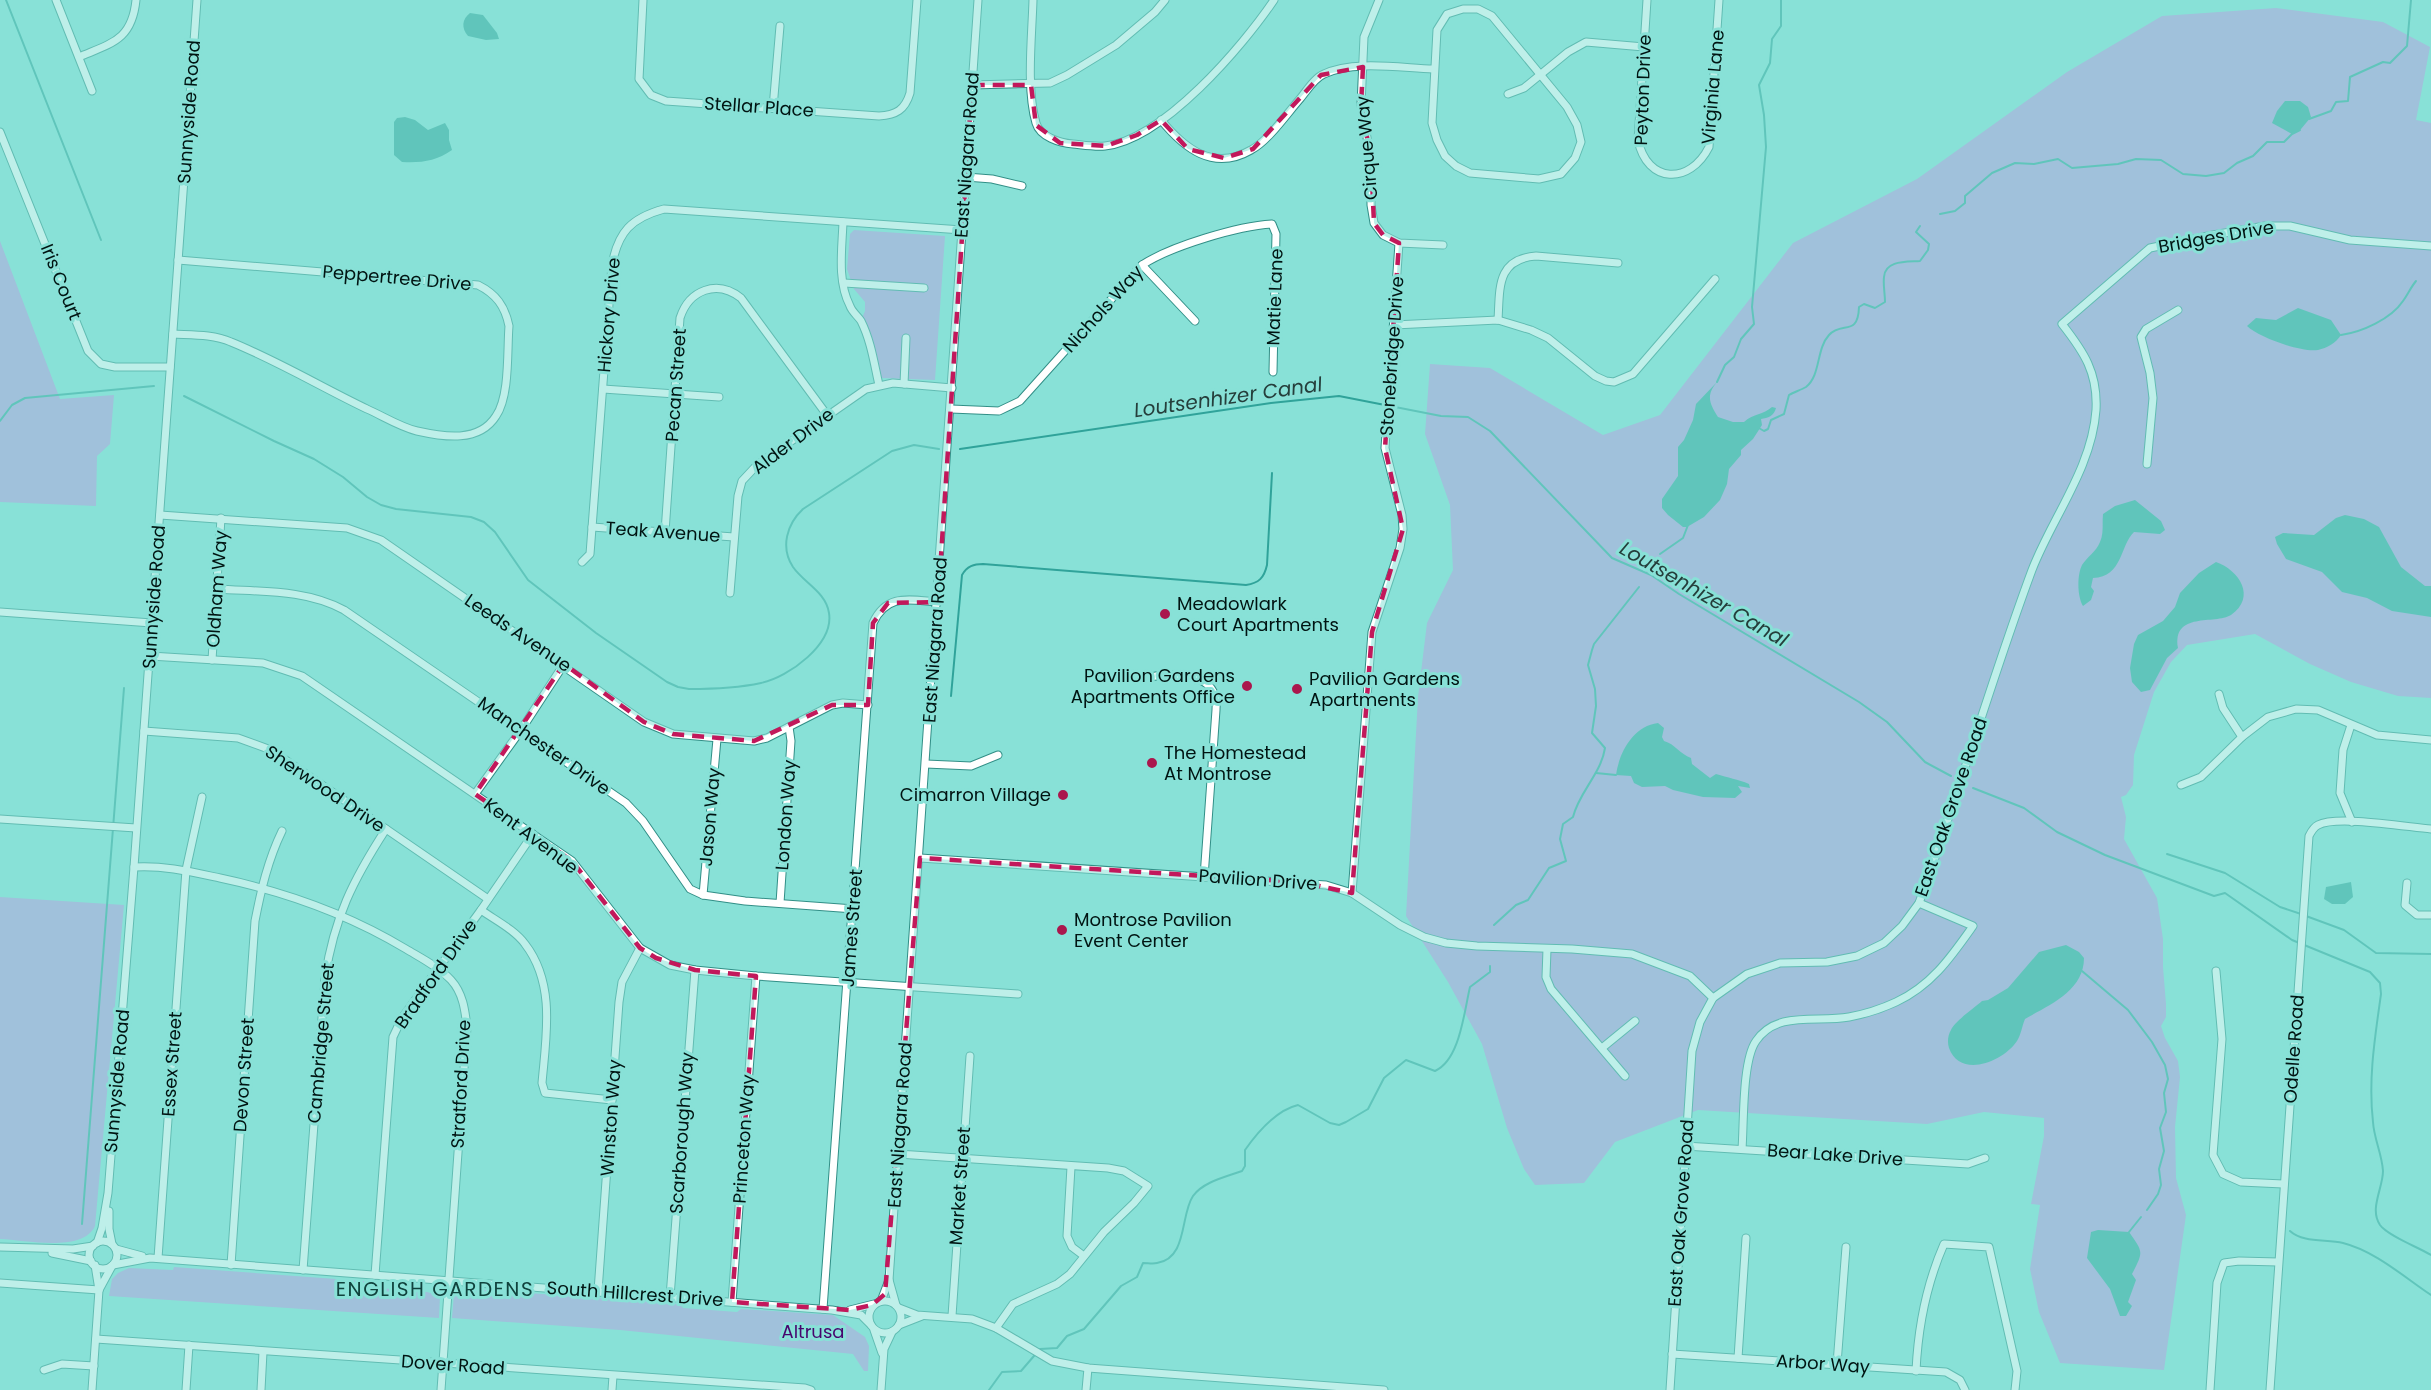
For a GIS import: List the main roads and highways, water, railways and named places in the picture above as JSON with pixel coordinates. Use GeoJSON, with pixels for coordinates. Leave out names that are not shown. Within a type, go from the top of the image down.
{"type":"FeatureCollection","features":[{"type":"Feature","properties":{"kind":"water"},"geometry":{"type":"Polygon","coordinates":[[[470,13],[483,15],[499,39],[486,40],[468,36],[463,24],[470,13]]]}},
{"type":"Feature","properties":{"kind":"water"},"geometry":{"type":"Polygon","coordinates":[[[2285,101],[2300,101],[2308,107],[2311,117],[2301,129],[2292,134],[2272,123],[2277,111],[2285,101]]]}},
{"type":"Feature","properties":{"kind":"water"},"geometry":{"type":"Polygon","coordinates":[[[405,117],[415,120],[428,130],[445,123],[449,130],[452,150],[440,157],[428,160],[402,162],[394,155],[394,122],[397,118],[405,117]]]}},
{"type":"Feature","properties":{"kind":"water"},"geometry":{"type":"Polygon","coordinates":[[[2298,308],[2331,320],[2341,335],[2328,346],[2311,350],[2281,343],[2260,335],[2247,326],[2256,318],[2276,320],[2298,308]]]}},
{"type":"Feature","properties":{"kind":"water"},"geometry":{"type":"Polygon","coordinates":[[[1717,382],[1711,391],[1710,399],[1718,417],[1733,422],[1744,422],[1772,407],[1776,408],[1770,416],[1761,419],[1762,425],[1753,439],[1741,450],[1741,455],[1729,469],[1727,484],[1720,500],[1704,517],[1683,527],[1662,508],[1662,499],[1678,476],[1678,447],[1684,440],[1693,420],[1696,404],[1717,382]]]}},
{"type":"Feature","properties":{"kind":"water"},"geometry":{"type":"Polygon","coordinates":[[[2135,500],[2161,521],[2165,530],[2160,534],[2134,532],[2120,560],[2110,572],[2093,578],[2091,587],[2094,591],[2091,600],[2083,606],[2078,586],[2079,574],[2082,565],[2100,542],[2103,514],[2115,506],[2135,500]]]}},
{"type":"Feature","properties":{"kind":"water"},"geometry":{"type":"Polygon","coordinates":[[[2345,515],[2364,519],[2379,527],[2401,567],[2425,586],[2431,586],[2431,617],[2392,611],[2367,598],[2342,592],[2322,572],[2286,559],[2277,544],[2275,537],[2283,533],[2314,535],[2336,518],[2345,515]]]}},
{"type":"Feature","properties":{"kind":"water"},"geometry":{"type":"Polygon","coordinates":[[[2216,562],[2232,571],[2242,585],[2243,600],[2239,608],[2224,618],[2196,621],[2182,629],[2178,636],[2178,648],[2167,658],[2150,690],[2141,692],[2132,682],[2130,668],[2138,635],[2163,621],[2175,607],[2180,593],[2199,573],[2216,562]]]}},
{"type":"Feature","properties":{"kind":"water"},"geometry":{"type":"Polygon","coordinates":[[[1658,723],[1664,728],[1662,737],[1664,741],[1691,758],[1692,764],[1710,778],[1716,774],[1745,782],[1750,788],[1738,786],[1742,792],[1735,798],[1703,797],[1665,786],[1642,787],[1634,783],[1631,776],[1616,775],[1620,758],[1629,742],[1641,729],[1658,723]]]}},
{"type":"Feature","properties":{"kind":"water"},"geometry":{"type":"Polygon","coordinates":[[[2351,882],[2353,897],[2345,904],[2332,904],[2324,899],[2326,887],[2351,882]]]}},
{"type":"Feature","properties":{"kind":"water"},"geometry":{"type":"Polygon","coordinates":[[[2066,945],[2079,952],[2084,958],[2082,970],[2072,988],[2064,996],[2025,1019],[2020,1036],[2011,1049],[1992,1061],[1972,1065],[1962,1063],[1955,1057],[1949,1048],[1948,1041],[1950,1032],[1956,1023],[1982,1001],[2008,988],[2039,952],[2066,945]]]}},
{"type":"Feature","properties":{"kind":"water"},"geometry":{"type":"Polygon","coordinates":[[[2098,1230],[2129,1232],[2139,1248],[2139,1261],[2132,1274],[2136,1280],[2128,1302],[2132,1306],[2126,1316],[2120,1316],[2110,1289],[2087,1258],[2091,1232],[2098,1230]]]}},
{"type":"Feature","properties":{"kind":"waterway"},"geometry":{"type":"LineString","coordinates":[[6,0],[101,240]]}},
{"type":"Feature","properties":{"kind":"waterway"},"geometry":{"type":"LineString","coordinates":[[1717,382],[1725,365],[1734,357],[1741,339],[1754,324],[1752,307],[1766,147],[1759,85],[1770,63],[1772,39],[1781,26],[1781,0]]}},
{"type":"Feature","properties":{"kind":"waterway"},"geometry":{"type":"LineString","coordinates":[[2309,119],[2331,111],[2336,102],[2348,101],[2350,77],[2383,62],[2390,63],[2407,46],[2411,0]]}},
{"type":"Feature","properties":{"kind":"waterway"},"geometry":{"type":"LineString","coordinates":[[1940,214],[1955,211],[1965,203],[1965,196],[1992,173],[2015,163],[2034,164],[2058,159],[2072,168],[2118,164],[2136,159],[2161,160],[2183,174],[2206,176],[2224,173],[2237,163],[2253,156],[2267,142],[2284,142],[2300,130]]}},
{"type":"Feature","properties":{"kind":"waterway"},"geometry":{"type":"LineString","coordinates":[[1757,427],[1764,431],[1768,429],[1771,420],[1784,414],[1789,395],[1811,382],[1822,347],[1829,335],[1856,322],[1859,307],[1864,304],[1875,308],[1885,302],[1884,277],[1888,267],[1903,262],[1920,261],[1928,250],[1929,244],[1916,232],[1920,226]]}},
{"type":"Feature","properties":{"kind":"waterway"},"geometry":{"type":"LineString","coordinates":[[2341,335],[2367,328],[2384,319],[2398,308],[2416,281]]}},
{"type":"Feature","properties":{"kind":"waterway","name":"Loutsenhizer Canal"},"geometry":{"type":"LineString","coordinates":[[0,421],[12,405],[25,398],[154,386]]}},
{"type":"Feature","properties":{"kind":"waterway","name":"Loutsenhizer Canal"},"geometry":{"type":"LineString","coordinates":[[184,396],[314,459],[381,505],[396,509],[471,517],[484,522],[495,532],[528,580],[596,633],[667,682],[689,689],[725,688],[761,683],[784,674],[807,657],[824,636],[829,625],[829,613],[824,599],[798,573],[789,559],[787,536],[797,515],[892,451],[914,445],[939,449]]}},
{"type":"Feature","properties":{"kind":"waterway","name":"Loutsenhizer Canal"},"geometry":{"type":"LineString","coordinates":[[960,449],[1271,403],[1339,396],[1441,416],[1468,417],[1490,431],[1612,558],[1651,575],[1859,702],[1887,722],[1925,762],[1951,776]]}},
{"type":"Feature","properties":{"kind":"waterway"},"geometry":{"type":"LineString","coordinates":[[951,696],[962,575],[968,568],[983,564],[1251,584],[1260,579],[1267,565],[1272,473]]}},
{"type":"Feature","properties":{"kind":"waterway"},"geometry":{"type":"LineString","coordinates":[[1660,554],[1683,538],[1688,525]]}},
{"type":"Feature","properties":{"kind":"waterway"},"geometry":{"type":"LineString","coordinates":[[1494,925],[1516,905],[1528,900],[1549,868],[1566,861],[1560,839],[1563,824],[1573,817],[1580,799],[1599,766],[1605,748],[1592,733],[1596,706],[1595,689],[1588,665],[1594,644],[1639,587]]}},
{"type":"Feature","properties":{"kind":"waterway"},"geometry":{"type":"LineString","coordinates":[[82,1224],[124,688]]}},
{"type":"Feature","properties":{"kind":"waterway"},"geometry":{"type":"LineString","coordinates":[[1596,773],[1616,775]]}},
{"type":"Feature","properties":{"kind":"waterway","name":"Loutsenhizer Canal"},"geometry":{"type":"LineString","coordinates":[[1973,788],[2024,808],[2057,832],[2105,855],[2214,896],[2225,893],[2292,940],[2370,972],[2380,983],[2381,994],[2371,1090],[2374,1128],[2383,1171],[2376,1205],[2377,1219],[2384,1229],[2431,1255]]}},
{"type":"Feature","properties":{"kind":"waterway"},"geometry":{"type":"LineString","coordinates":[[2167,854],[2225,873],[2280,907],[2301,914]]}},
{"type":"Feature","properties":{"kind":"waterway"},"geometry":{"type":"LineString","coordinates":[[2306,916],[2344,930],[2376,953],[2431,954]]}},
{"type":"Feature","properties":{"kind":"waterway"},"geometry":{"type":"LineString","coordinates":[[989,1390],[1002,1372],[1021,1371],[1040,1349],[1057,1348],[1067,1336],[1084,1329],[1121,1286],[1137,1277],[1143,1263],[1157,1263],[1174,1253],[1179,1245],[1193,1196],[1202,1187],[1242,1171],[1245,1166],[1245,1150],[1275,1117],[1298,1105],[1330,1123],[1339,1125],[1368,1109],[1384,1078],[1406,1060],[1435,1071],[1443,1065],[1450,1057],[1460,1034],[1470,987],[1490,972],[1490,966]]}},
{"type":"Feature","properties":{"kind":"waterway"},"geometry":{"type":"LineString","coordinates":[[2082,971],[2128,1010],[2152,1042],[2165,1065],[2168,1079],[2164,1093],[2166,1112],[2160,1128],[2164,1151],[2159,1169],[2161,1185],[2147,1210]]}},
{"type":"Feature","properties":{"kind":"waterway"},"geometry":{"type":"LineString","coordinates":[[2129,1232],[2141,1217]]}},
{"type":"Feature","properties":{"kind":"waterway"},"geometry":{"type":"LineString","coordinates":[[2290,1231],[2301,1237],[2355,1247],[2389,1265],[2431,1295]]}},
{"type":"Feature","properties":{"kind":"place","name":"Meadowlark Court Apartments"},"geometry":{"type":"Point","coordinates":[1165,614]}},
{"type":"Feature","properties":{"kind":"place","name":"Pavilion Gardens Apartments Office"},"geometry":{"type":"Point","coordinates":[1247,686]}},
{"type":"Feature","properties":{"kind":"place","name":"Pavilion Gardens Apartments"},"geometry":{"type":"Point","coordinates":[1297,689]}},
{"type":"Feature","properties":{"kind":"place","name":"The Homestead At Montrose"},"geometry":{"type":"Point","coordinates":[1152,763]}},
{"type":"Feature","properties":{"kind":"place","name":"Cimarron Village"},"geometry":{"type":"Point","coordinates":[1063,795]}},
{"type":"Feature","properties":{"kind":"place","name":"Montrose Pavilion Event Center"},"geometry":{"type":"Point","coordinates":[1062,930]}},
{"type":"Feature","properties":{"kind":"district","name":"ENGLISH GARDENS"},"geometry":{"type":"Point","coordinates":[435,1289]}},
{"type":"Feature","properties":{"kind":"park label","name":"Altrusa"},"geometry":{"type":"Point","coordinates":[813,1332]}}]}
